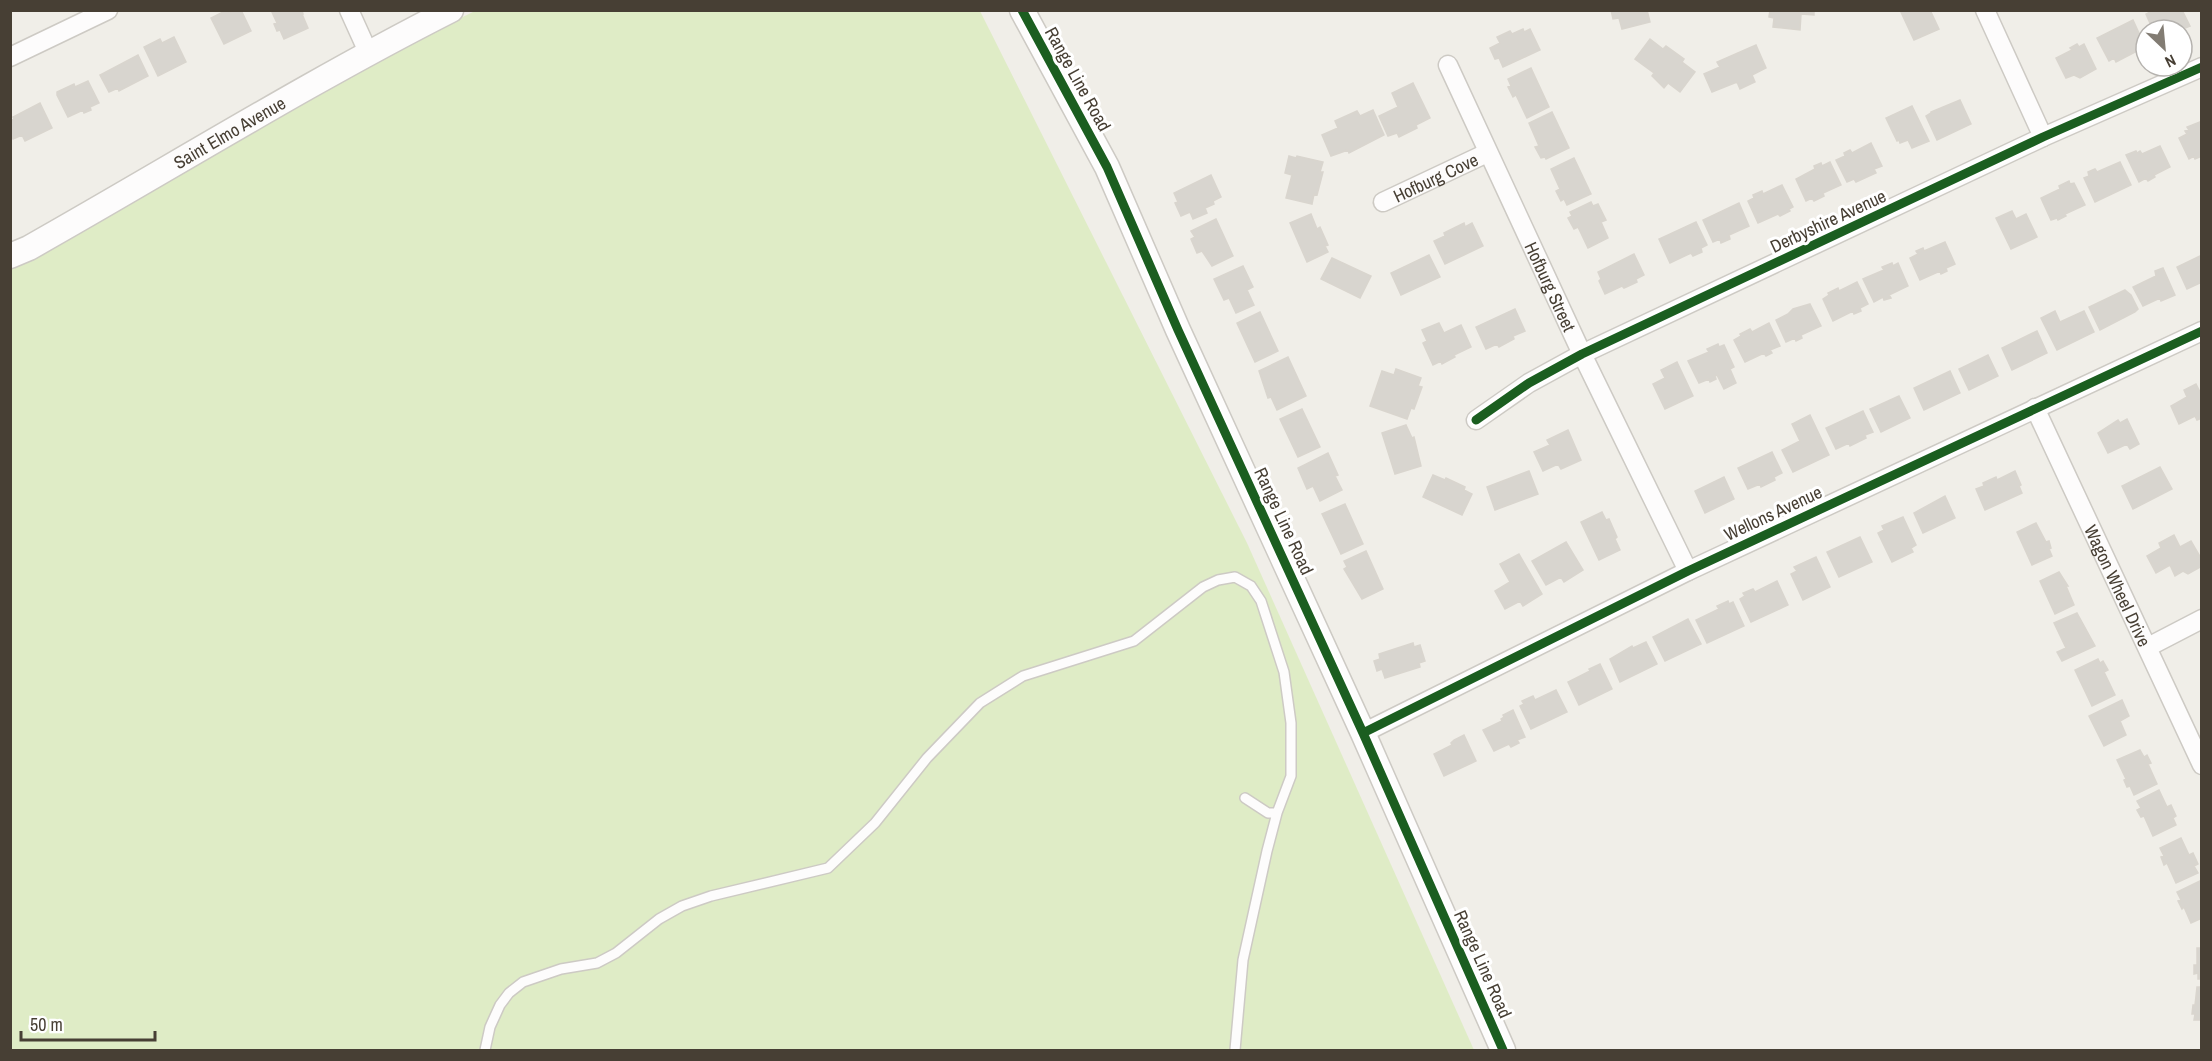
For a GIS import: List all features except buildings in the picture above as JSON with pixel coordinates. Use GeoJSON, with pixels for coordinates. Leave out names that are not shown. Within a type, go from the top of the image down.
{"type":"FeatureCollection","features":[{"type":"Feature","properties":{"kind":"street"},"geometry":{"type":"LineString","coordinates":[[10,57],[108,10]]}},
{"type":"Feature","properties":{"kind":"street"},"geometry":{"type":"LineString","coordinates":[[349,10],[368,52]]}},
{"type":"Feature","properties":{"kind":"street","name":"Saint Elmo Avenue"},"geometry":{"type":"LineString","coordinates":[[10,256],[29,248],[169,169],[368,52],[451,10]]}},
{"type":"Feature","properties":{"kind":"street","name":"Range Line Road"},"geometry":{"type":"LineString","coordinates":[[1022,10],[1107,168],[1178,330],[1363,733],[1503,1050]]}},
{"type":"Feature","properties":{"kind":"street"},"geometry":{"type":"LineString","coordinates":[[1985,10],[2043,137]]}},
{"type":"Feature","properties":{"kind":"street","name":"Hofburg Street"},"geometry":{"type":"LineString","coordinates":[[1448,65],[1582,354],[1688,571]]}},
{"type":"Feature","properties":{"kind":"street","name":"Derbyshire Avenue"},"geometry":{"type":"LineString","coordinates":[[1476,420],[1528,383],[1582,354],[2043,137],[2202,67]]}},
{"type":"Feature","properties":{"kind":"street","name":"Hofburg Cove"},"geometry":{"type":"LineString","coordinates":[[1383,202],[1487,153]]}},
{"type":"Feature","properties":{"kind":"street","name":"Wellons Avenue"},"geometry":{"type":"LineString","coordinates":[[1363,733],[1688,571],[2202,331]]}},
{"type":"Feature","properties":{"kind":"street","name":"Wagon Wheel Drive"},"geometry":{"type":"LineString","coordinates":[[2035,408],[2202,765]]}},
{"type":"Feature","properties":{"kind":"street"},"geometry":{"type":"LineString","coordinates":[[2148,647],[2202,619]]}},
{"type":"Feature","properties":{"kind":"lane"},"geometry":{"type":"LineString","coordinates":[[485,1050],[490,1027],[500,1005],[509,993],[523,982],[561,969],[597,963],[616,953],[659,919],[701,899],[828,868],[875,823],[927,758],[980,703],[1023,676],[1134,641],[1203,587],[1218,580],[1235,577],[1251,586],[1261,601],[1284,672],[1291,723],[1291,776],[1277,813],[1243,960],[1235,1050]]}},
{"type":"Feature","properties":{"kind":"lane"},"geometry":{"type":"LineString","coordinates":[[1245,798],[1268,813],[1277,813]]}},
{"type":"Feature","properties":{"kind":"green space"},"geometry":{"type":"Polygon","coordinates":[[[475,11],[980,11],[1247,543],[1474,1050],[11,1050],[10,269],[434,31],[475,11]]]}},
{"type":"Feature","properties":{"kind":"cycle path"},"geometry":{"type":"LineString","coordinates":[[1022,10],[1107,167],[1178,330],[1363,733],[1503,1050]]}},
{"type":"Feature","properties":{"kind":"cycle path"},"geometry":{"type":"LineString","coordinates":[[1476,420],[1529,383],[1582,354],[2043,137],[2202,67]]}},
{"type":"Feature","properties":{"kind":"cycle path"},"geometry":{"type":"LineString","coordinates":[[1363,733],[1688,571],[2202,331]]}}]}
